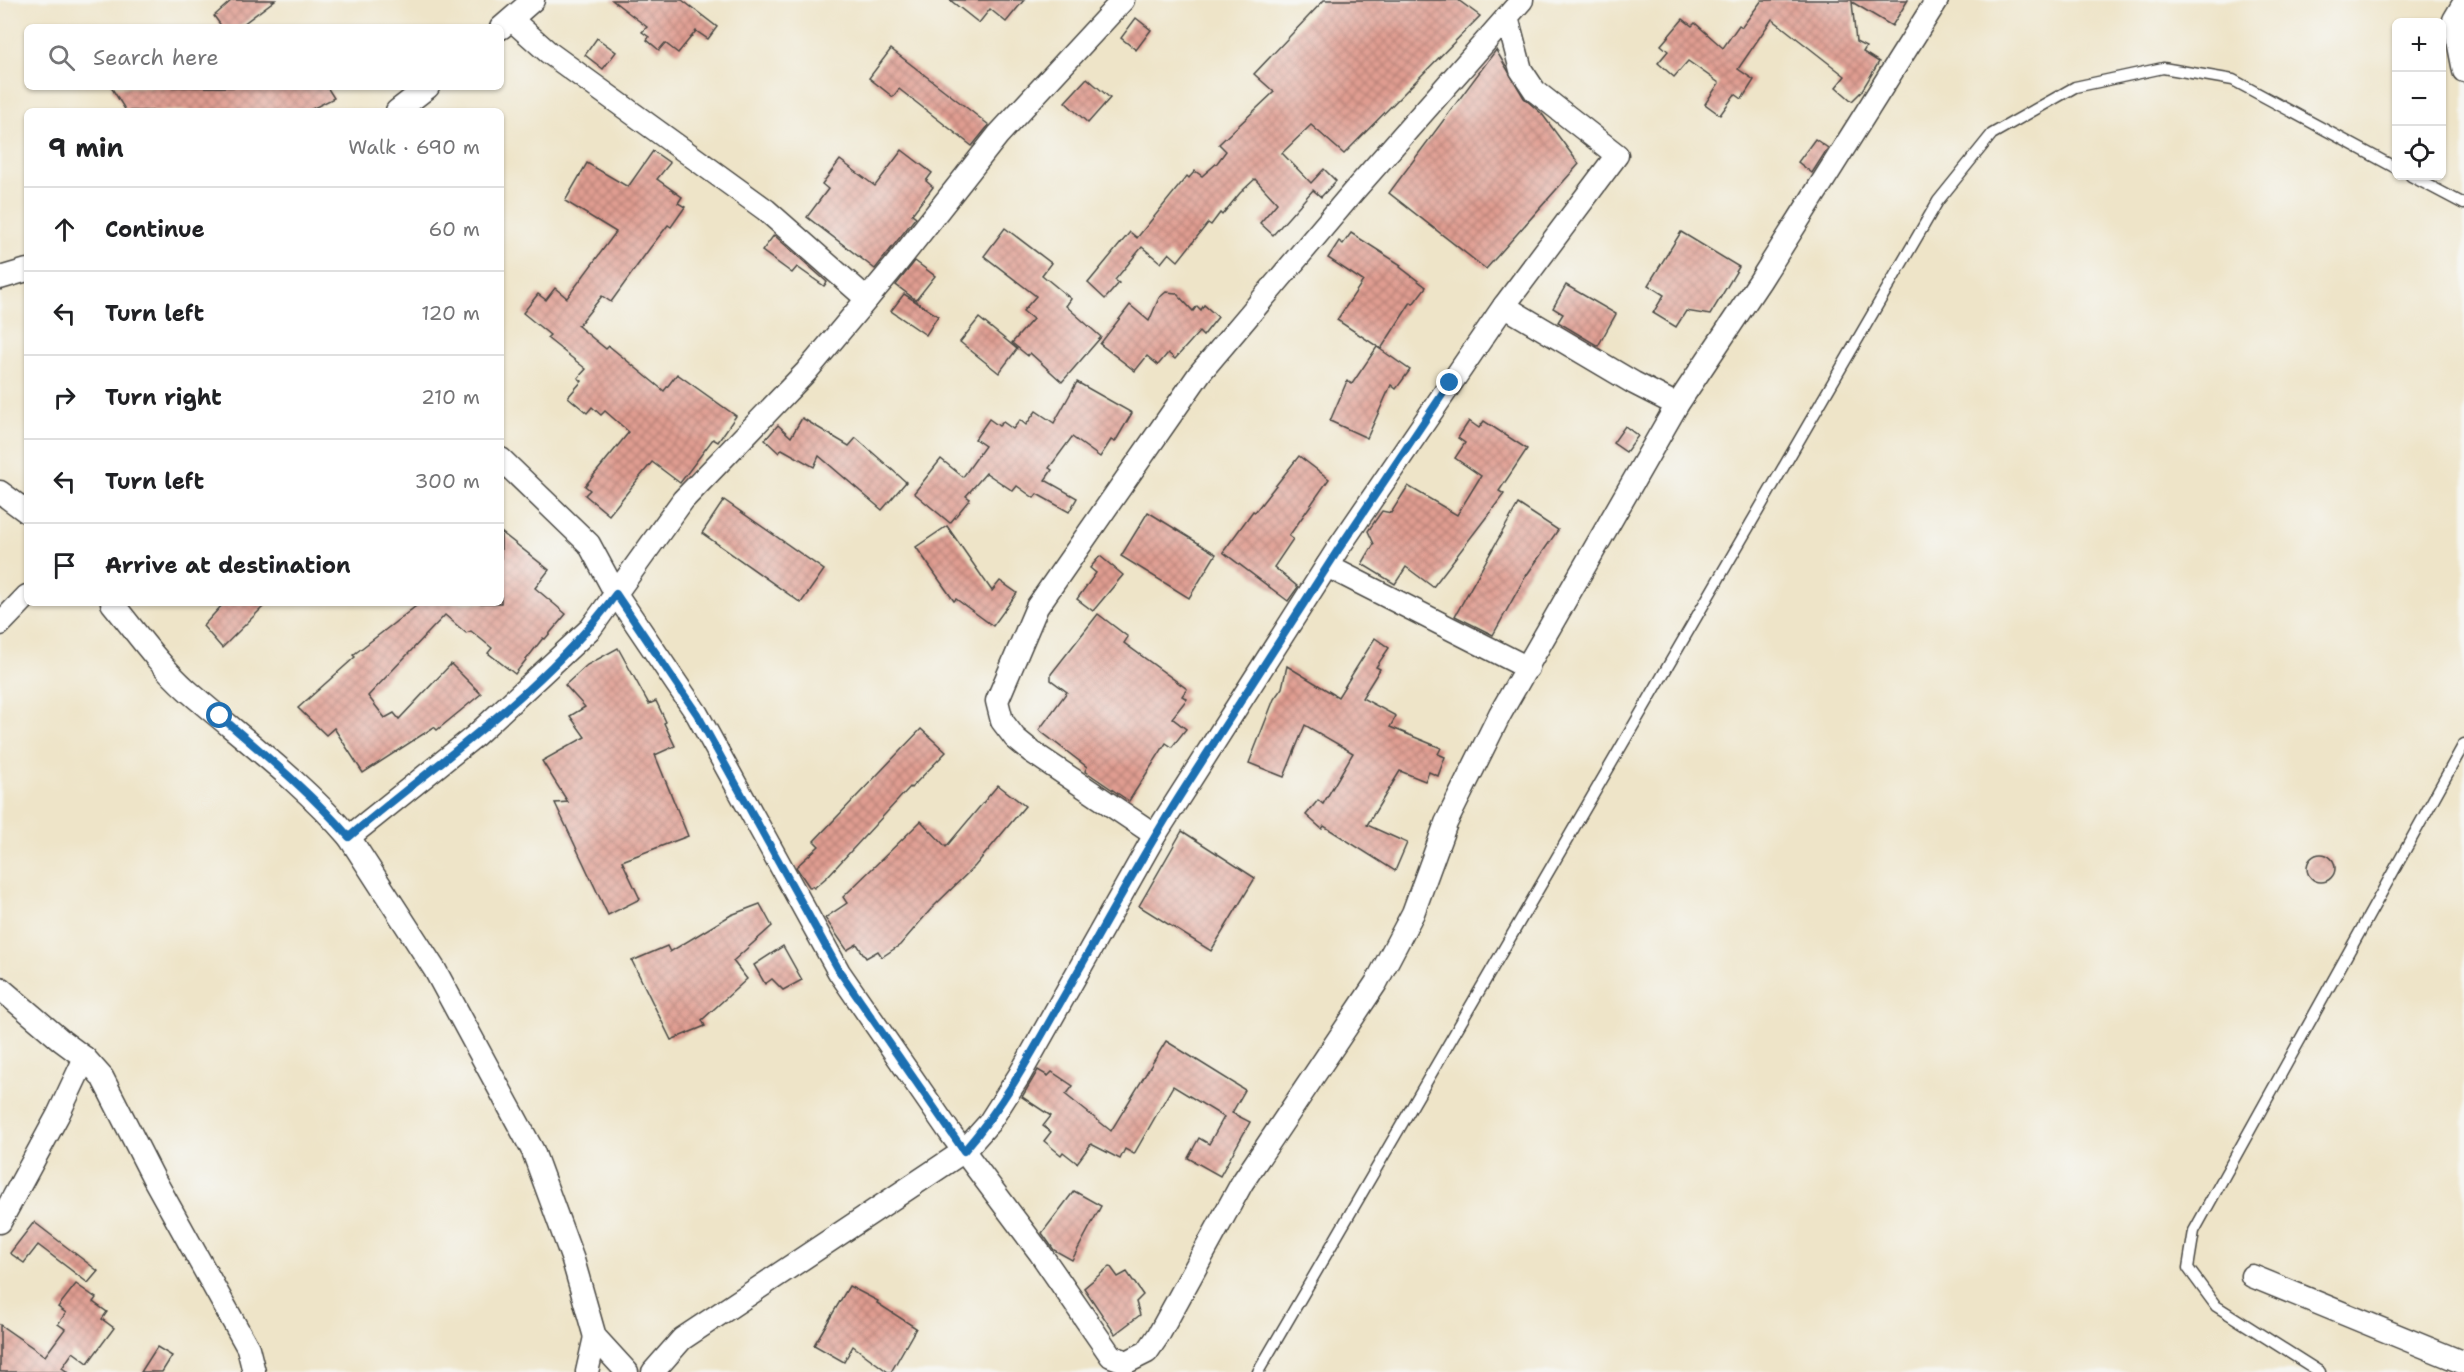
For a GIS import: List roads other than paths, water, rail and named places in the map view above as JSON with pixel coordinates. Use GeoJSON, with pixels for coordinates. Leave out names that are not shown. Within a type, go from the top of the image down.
{"type":"FeatureCollection","features":[{"type":"Feature","properties":{"kind":"street"},"geometry":{"type":"LineString","coordinates":[[533,0],[506,24],[766,210],[867,299]]}},
{"type":"Feature","properties":{"kind":"street"},"geometry":{"type":"LineString","coordinates":[[349,837],[475,736],[591,628],[683,500],[774,407],[867,299],[998,135],[1123,0]]}},
{"type":"Feature","properties":{"kind":"street"},"geometry":{"type":"LineString","coordinates":[[1155,835],[1032,752],[1015,738],[1002,721],[996,701],[1037,607],[1200,373],[1522,0]]}},
{"type":"Feature","properties":{"kind":"street"},"geometry":{"type":"LineString","coordinates":[[504,462],[589,544],[616,594],[697,714],[840,972],[964,1151],[1040,1253],[1111,1356],[1127,1362],[1147,1352],[1242,1183],[1376,983],[1413,913],[1446,823],[1500,714],[1677,405],[1760,281],[1937,0]]}},
{"type":"Feature","properties":{"kind":"street"},"geometry":{"type":"LineString","coordinates":[[2464,3],[2454,20],[2464,71]]}},
{"type":"Feature","properties":{"kind":"street"},"geometry":{"type":"LineString","coordinates":[[653,1372],[682,1339],[964,1151],[989,1123],[1019,1076],[1155,835],[1327,566],[1504,306],[1617,155],[1535,91],[1521,70],[1507,17]]}},
{"type":"Feature","properties":{"kind":"street"},"geometry":{"type":"LineString","coordinates":[[401,108],[424,90]]}},
{"type":"Feature","properties":{"kind":"street"},"geometry":{"type":"LineString","coordinates":[[0,278],[24,271]]}},
{"type":"Feature","properties":{"kind":"street"},"geometry":{"type":"LineString","coordinates":[[1504,306],[1634,383],[1677,405]]}},
{"type":"Feature","properties":{"kind":"street"},"geometry":{"type":"LineString","coordinates":[[0,492],[24,510]]}},
{"type":"Feature","properties":{"kind":"street"},"geometry":{"type":"LineString","coordinates":[[1327,566],[1528,668]]}},
{"type":"Feature","properties":{"kind":"street"},"geometry":{"type":"LineString","coordinates":[[0,624],[24,599]]}},
{"type":"Feature","properties":{"kind":"street"},"geometry":{"type":"LineString","coordinates":[[115,606],[185,688],[284,770],[349,837],[435,970],[533,1151],[573,1260],[595,1337],[627,1372]]}},
{"type":"Feature","properties":{"kind":"street"},"geometry":{"type":"LineString","coordinates":[[0,988],[85,1058],[102,1077],[154,1179],[249,1348],[254,1372]]}},
{"type":"Feature","properties":{"kind":"street"},"geometry":{"type":"LineString","coordinates":[[0,1222],[58,1115],[85,1058]]}},
{"type":"Feature","properties":{"kind":"street"},"geometry":{"type":"LineString","coordinates":[[2252,1276],[2464,1364]]}},
{"type":"Feature","properties":{"kind":"street"},"geometry":{"type":"LineString","coordinates":[[586,1372],[595,1337]]}},
{"type":"Feature","properties":{"kind":"lane"},"geometry":{"type":"LineString","coordinates":[[1258,1372],[1938,201],[1992,134],[2075,87],[2163,68],[2233,80],[2392,165]]}},
{"type":"Feature","properties":{"kind":"lane"},"geometry":{"type":"LineString","coordinates":[[2419,180],[2464,204]]}},
{"type":"Feature","properties":{"kind":"lane"},"geometry":{"type":"LineString","coordinates":[[2320,1372],[2216,1306],[2188,1268],[2194,1231],[2464,744]]}}]}
